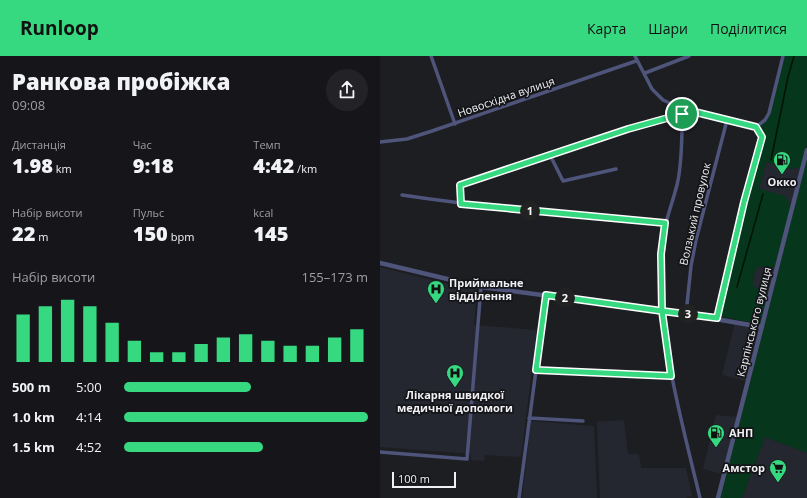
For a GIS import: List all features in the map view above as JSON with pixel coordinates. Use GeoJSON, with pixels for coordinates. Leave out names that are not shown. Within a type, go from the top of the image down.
{"type":"FeatureCollection","features":[{"type":"Feature","properties":{"kind":"street"},"geometry":{"type":"LineString","coordinates":[[431,56],[455,124]]}},
{"type":"Feature","properties":{"kind":"street"},"geometry":{"type":"LineString","coordinates":[[635,56],[636,61],[652,89],[663,100],[683,109],[756,127],[762,137],[744,202],[717,318]]}},
{"type":"Feature","properties":{"kind":"street"},"geometry":{"type":"LineString","coordinates":[[644,73],[689,56]]}},
{"type":"Feature","properties":{"kind":"street"},"geometry":{"type":"LineString","coordinates":[[756,127],[765,120],[769,113],[784,56]]}},
{"type":"Feature","properties":{"kind":"street","name":"Новосхідна вулиця"},"geometry":{"type":"LineString","coordinates":[[380,142],[407,139],[455,124],[636,61]]}},
{"type":"Feature","properties":{"kind":"street"},"geometry":{"type":"LineString","coordinates":[[683,109],[679,173],[665,223],[661,254],[662,311],[671,376],[700,498]]}},
{"type":"Feature","properties":{"kind":"street"},"geometry":{"type":"LineString","coordinates":[[461,204],[460,185],[628,129],[682,114]]}},
{"type":"Feature","properties":{"kind":"street","name":"Волзький провулок"},"geometry":{"type":"LineString","coordinates":[[686,314],[691,266],[696,240],[727,120]]}},
{"type":"Feature","properties":{"kind":"street","name":"Карпінського вулиця"},"geometry":{"type":"LineString","coordinates":[[718,498],[807,150]]}},
{"type":"Feature","properties":{"kind":"street"},"geometry":{"type":"LineString","coordinates":[[550,155],[563,181],[616,169]]}},
{"type":"Feature","properties":{"kind":"street"},"geometry":{"type":"LineString","coordinates":[[402,195],[461,204],[665,223]]}},
{"type":"Feature","properties":{"kind":"street"},"geometry":{"type":"LineString","coordinates":[[380,263],[481,287],[717,318],[762,327]]}},
{"type":"Feature","properties":{"kind":"street"},"geometry":{"type":"LineString","coordinates":[[380,452],[467,459],[481,287]]}},
{"type":"Feature","properties":{"kind":"street"},"geometry":{"type":"LineString","coordinates":[[519,498],[546,295]]}},
{"type":"Feature","properties":{"kind":"street"},"geometry":{"type":"LineString","coordinates":[[536,370],[671,376]]}},
{"type":"Feature","properties":{"kind":"street"},"geometry":{"type":"LineString","coordinates":[[529,418],[583,421]]}},
{"type":"Feature","properties":{"kind":"shaded area"},"geometry":{"type":"Polygon","coordinates":[[[766,162],[792,169],[801,167],[791,207],[759,189],[766,162]]]}},
{"type":"Feature","properties":{"kind":"shaded area"},"geometry":{"type":"Polygon","coordinates":[[[759,266],[769,268],[776,266],[768,295],[763,290],[754,287],[752,283],[755,270],[759,266]]]}},
{"type":"Feature","properties":{"kind":"shaded area","name":"Лікарня швидкої медичної допомоги"},"geometry":{"type":"Polygon","coordinates":[[[380,267],[459,287],[477,289],[474,325],[537,330],[521,457],[485,455],[484,461],[471,460],[471,454],[380,447],[380,267]]]}},
{"type":"Feature","properties":{"kind":"shaded area"},"geometry":{"type":"Polygon","coordinates":[[[735,323],[760,328],[746,381],[722,375],[735,323]]]}},
{"type":"Feature","properties":{"kind":"shaded area"},"geometry":{"type":"Polygon","coordinates":[[[716,415],[737,417],[722,474],[703,469],[716,415]]]}},
{"type":"Feature","properties":{"kind":"shaded area"},"geometry":{"type":"Polygon","coordinates":[[[624,420],[628,454],[639,454],[641,468],[686,468],[692,496],[685,498],[600,498],[597,422],[624,420]]]}},
{"type":"Feature","properties":{"kind":"shaded area"},"geometry":{"type":"Polygon","coordinates":[[[531,421],[594,426],[597,498],[522,498],[531,421]]]}},
{"type":"Feature","properties":{"kind":"shaded area","name":"Амстор"},"geometry":{"type":"Polygon","coordinates":[[[765,437],[807,453],[807,498],[742,498],[765,437]]]}},
{"type":"Feature","properties":{"kind":"green space"},"geometry":{"type":"Polygon","coordinates":[[[783,56],[807,56],[807,144],[801,167],[792,169],[766,162],[759,189],[785,196],[791,207],[776,266],[769,268],[759,266],[754,276],[754,287],[763,290],[768,295],[761,324],[717,316],[744,202],[762,137],[756,127],[765,120],[769,113],[783,56]]]}},
{"type":"Feature","properties":{"kind":"green space"},"geometry":{"type":"Polygon","coordinates":[[[807,158],[807,453],[765,437],[742,498],[720,498],[807,158]]]}},
{"type":"Feature","properties":{"kind":"waterway"},"geometry":{"type":"LineString","coordinates":[[771,160],[788,77],[794,56]]}},
{"type":"Feature","properties":{"kind":"waterway"},"geometry":{"type":"LineString","coordinates":[[737,287],[763,194]]}},
{"type":"Feature","properties":{"kind":"place","name":"Окко"},"geometry":{"type":"Point","coordinates":[782,175]}},
{"type":"Feature","properties":{"kind":"place","name":"Приймальне відділення"},"geometry":{"type":"Point","coordinates":[436,304]}},
{"type":"Feature","properties":{"kind":"place","name":"Лікарня швидкої медичної допомоги"},"geometry":{"type":"Point","coordinates":[455,388]}},
{"type":"Feature","properties":{"kind":"place","name":"АНП"},"geometry":{"type":"Point","coordinates":[716,448]}},
{"type":"Feature","properties":{"kind":"place","name":"Амстор"},"geometry":{"type":"Point","coordinates":[778,483]}},
{"type":"Feature","properties":{"kind":"route"},"geometry":{"type":"LineString","coordinates":[[682,114],[628,129],[460,185],[461,204],[665,223],[661,254],[662,311],[546,295],[536,370],[671,376],[662,311],[717,318],[744,202],[762,137],[756,127],[683,109],[682,114]]}}]}
